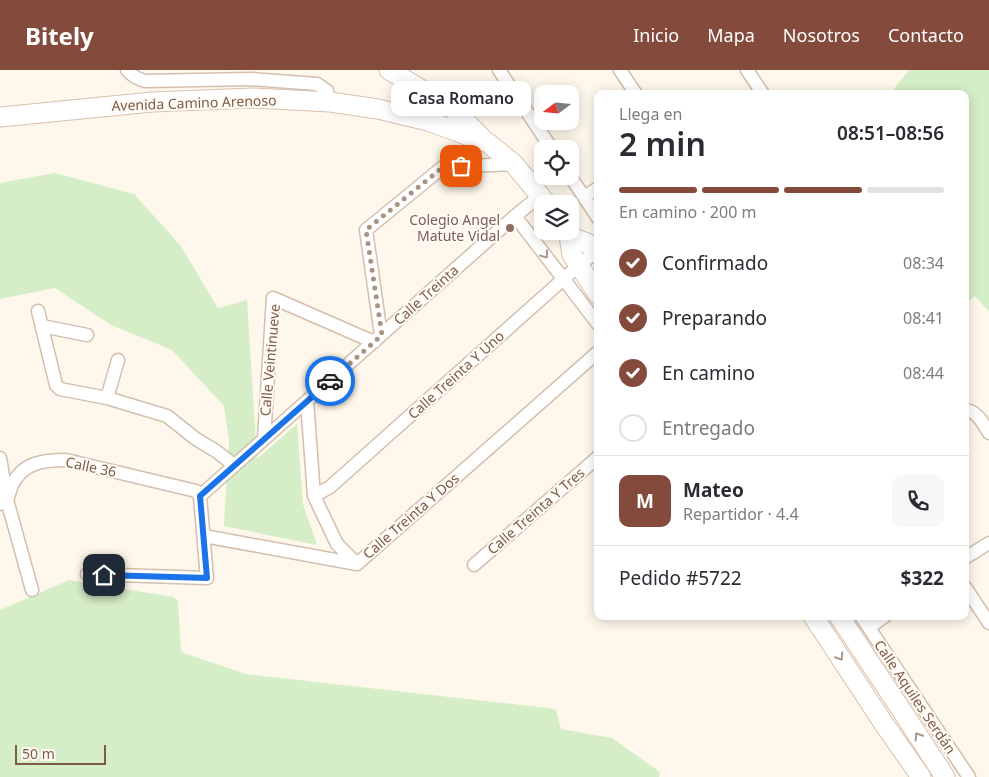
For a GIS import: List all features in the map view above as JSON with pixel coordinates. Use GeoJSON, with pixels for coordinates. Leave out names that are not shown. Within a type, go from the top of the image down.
{"type":"FeatureCollection","features":[{"type":"Feature","properties":{"kind":"main road"},"geometry":{"type":"LineString","coordinates":[[389,70],[452,108],[488,143]]}},
{"type":"Feature","properties":{"kind":"main road","name":"Avenida Camino Arenoso"},"geometry":{"type":"LineString","coordinates":[[0,117],[152,102],[253,98],[330,102],[378,108],[428,121],[488,143],[514,164],[540,195]]}},
{"type":"Feature","properties":{"kind":"main road"},"geometry":{"type":"LineString","coordinates":[[579,239],[587,243],[594,250]]}},
{"type":"Feature","properties":{"kind":"main road"},"geometry":{"type":"LineString","coordinates":[[568,240],[572,256],[594,288]]}},
{"type":"Feature","properties":{"kind":"main road"},"geometry":{"type":"LineString","coordinates":[[816,620],[921,777]]}},
{"type":"Feature","properties":{"kind":"main road"},"geometry":{"type":"LineString","coordinates":[[842,620],[944,777]]}},
{"type":"Feature","properties":{"kind":"street"},"geometry":{"type":"LineString","coordinates":[[127,70],[138,80],[145,81],[252,74],[317,84],[327,91],[330,102]]}},
{"type":"Feature","properties":{"kind":"street"},"geometry":{"type":"LineString","coordinates":[[499,70],[546,140]]}},
{"type":"Feature","properties":{"kind":"street"},"geometry":{"type":"LineString","coordinates":[[620,70],[633,90]]}},
{"type":"Feature","properties":{"kind":"street"},"geometry":{"type":"LineString","coordinates":[[747,70],[760,90]]}},
{"type":"Feature","properties":{"kind":"street"},"geometry":{"type":"LineString","coordinates":[[378,339],[366,230],[443,167],[514,164]]}},
{"type":"Feature","properties":{"kind":"street"},"geometry":{"type":"LineString","coordinates":[[576,185],[594,212]]}},
{"type":"Feature","properties":{"kind":"street"},"geometry":{"type":"LineString","coordinates":[[584,197],[594,191]]}},
{"type":"Feature","properties":{"kind":"street","name":"Calle Treinta"},"geometry":{"type":"LineString","coordinates":[[200,496],[515,216],[534,206]]}},
{"type":"Feature","properties":{"kind":"street"},"geometry":{"type":"LineString","coordinates":[[515,216],[594,319]]}},
{"type":"Feature","properties":{"kind":"street","name":"Calle Treinta Y Uno"},"geometry":{"type":"LineString","coordinates":[[314,496],[330,487],[578,266],[594,255]]}},
{"type":"Feature","properties":{"kind":"street","name":"Calle Veintinueve"},"geometry":{"type":"LineString","coordinates":[[264,439],[273,298],[378,339]]}},
{"type":"Feature","properties":{"kind":"street"},"geometry":{"type":"LineString","coordinates":[[38,311],[56,385],[60,389],[108,398],[167,416],[234,465]]}},
{"type":"Feature","properties":{"kind":"street"},"geometry":{"type":"LineString","coordinates":[[42,326],[87,335]]}},
{"type":"Feature","properties":{"kind":"street","name":"Calle Treinta Y Dos"},"geometry":{"type":"LineString","coordinates":[[307,401],[314,496],[337,544],[356,564],[594,356]]}},
{"type":"Feature","properties":{"kind":"street"},"geometry":{"type":"LineString","coordinates":[[108,398],[118,360]]}},
{"type":"Feature","properties":{"kind":"street"},"geometry":{"type":"LineString","coordinates":[[971,412],[989,433]]}},
{"type":"Feature","properties":{"kind":"street"},"geometry":{"type":"LineString","coordinates":[[0,458],[4,502],[32,590]]}},
{"type":"Feature","properties":{"kind":"street","name":"Calle 36"},"geometry":{"type":"LineString","coordinates":[[4,502],[20,474],[32,464],[48,460],[66,460],[196,491],[200,496]]}},
{"type":"Feature","properties":{"kind":"street","name":"Calle Treinta Y Tres"},"geometry":{"type":"LineString","coordinates":[[474,565],[594,460]]}},
{"type":"Feature","properties":{"kind":"street"},"geometry":{"type":"LineString","coordinates":[[87,574],[207,578],[200,496]]}},
{"type":"Feature","properties":{"kind":"street"},"geometry":{"type":"LineString","coordinates":[[204,536],[356,564]]}},
{"type":"Feature","properties":{"kind":"street"},"geometry":{"type":"LineString","coordinates":[[969,556],[989,543]]}},
{"type":"Feature","properties":{"kind":"street"},"geometry":{"type":"LineString","coordinates":[[969,592],[989,623]]}},
{"type":"Feature","properties":{"kind":"street","name":"Calle Aquiles Serdán"},"geometry":{"type":"LineString","coordinates":[[864,620],[969,777]]}},
{"type":"Feature","properties":{"kind":"street"},"geometry":{"type":"LineString","coordinates":[[869,628],[880,620]]}},
{"type":"Feature","properties":{"kind":"green space"},"geometry":{"type":"Polygon","coordinates":[[[909,70],[989,70],[989,312],[975,296],[969,301],[969,90],[893,90],[909,70]]]}},
{"type":"Feature","properties":{"kind":"green space"},"geometry":{"type":"Polygon","coordinates":[[[55,173],[134,194],[180,245],[218,308],[247,300],[257,459],[297,424],[303,504],[317,545],[224,526],[229,440],[224,406],[172,350],[111,325],[55,288],[0,299],[0,183],[55,173]]]}},
{"type":"Feature","properties":{"kind":"green space"},"geometry":{"type":"Polygon","coordinates":[[[69,580],[173,597],[178,601],[181,652],[246,674],[556,709],[561,729],[612,738],[660,772],[659,777],[0,777],[0,610],[69,580]]]}},
{"type":"Feature","properties":{"kind":"way so far"},"geometry":{"type":"LineString","coordinates":[[330,381],[382,335],[366,230],[443,167],[461,166]]}},
{"type":"Feature","properties":{"kind":"place","name":"Casa Romano"},"geometry":{"type":"Point","coordinates":[461,166]}},
{"type":"Feature","properties":{"kind":"place","name":"Colegio Angel Matute Vidal"},"geometry":{"type":"Point","coordinates":[510,228]}},
{"type":"Feature","properties":{"kind":"route"},"geometry":{"type":"LineString","coordinates":[[104,575],[207,578],[200,496],[330,381]]}}]}
